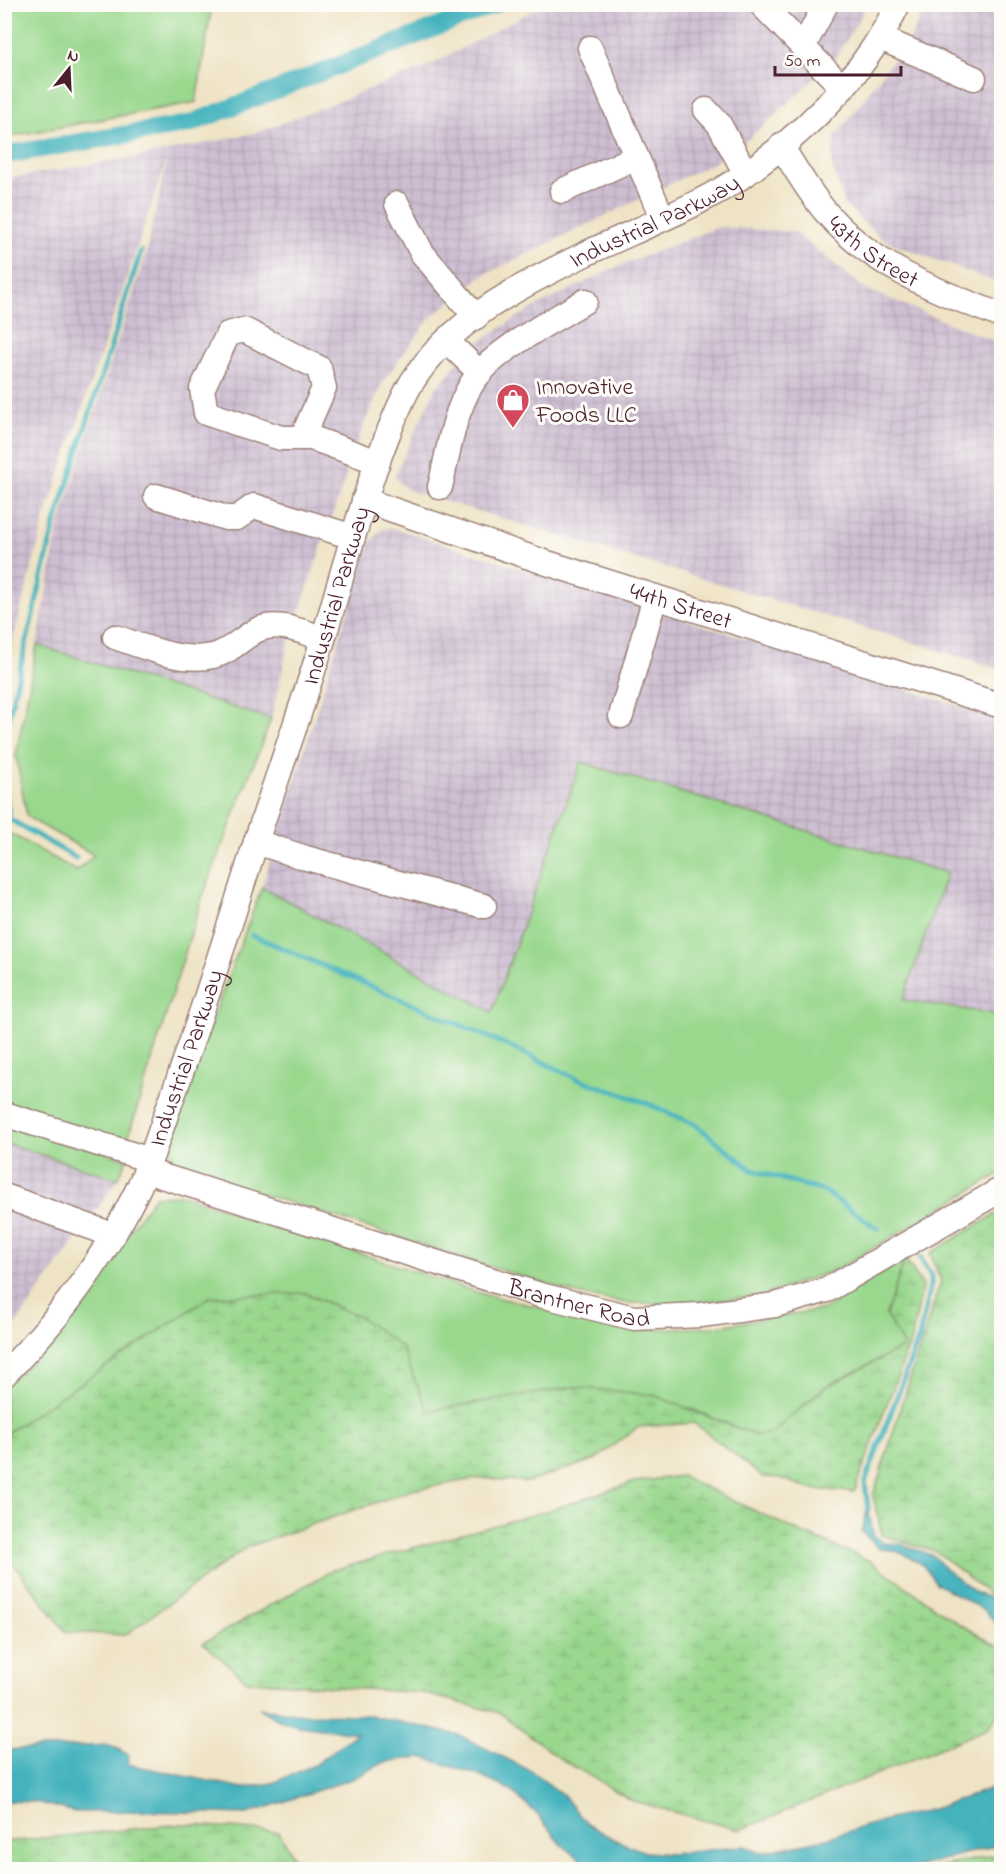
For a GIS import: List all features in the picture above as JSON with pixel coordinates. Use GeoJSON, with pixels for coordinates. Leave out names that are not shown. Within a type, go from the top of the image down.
{"type":"FeatureCollection","features":[{"type":"Feature","properties":{"kind":"street"},"geometry":{"type":"LineString","coordinates":[[761,4],[843,88]]}},
{"type":"Feature","properties":{"kind":"street"},"geometry":{"type":"LineString","coordinates":[[803,47],[825,4]]}},
{"type":"Feature","properties":{"kind":"street","name":"Industrial Parkway"},"geometry":{"type":"LineString","coordinates":[[4,1375],[44,1333],[80,1288],[113,1235],[148,1166],[202,1016],[323,638],[364,500],[395,416],[412,382],[433,354],[447,341],[476,317],[522,286],[746,174],[782,146],[843,88],[880,38],[898,4]]}},
{"type":"Feature","properties":{"kind":"street"},"geometry":{"type":"LineString","coordinates":[[880,38],[974,78]]}},
{"type":"Feature","properties":{"kind":"street"},"geometry":{"type":"LineString","coordinates":[[590,48],[662,217]]}},
{"type":"Feature","properties":{"kind":"street"},"geometry":{"type":"LineString","coordinates":[[706,110],[718,124],[746,174]]}},
{"type":"Feature","properties":{"kind":"street","name":"43th Street"},"geometry":{"type":"LineString","coordinates":[[782,146],[824,210],[847,235],[873,256],[927,287],[1002,316]]}},
{"type":"Feature","properties":{"kind":"street"},"geometry":{"type":"LineString","coordinates":[[562,191],[636,157]]}},
{"type":"Feature","properties":{"kind":"street"},"geometry":{"type":"LineString","coordinates":[[397,204],[423,253],[476,317]]}},
{"type":"Feature","properties":{"kind":"street"},"geometry":{"type":"LineString","coordinates":[[440,487],[463,403],[480,373],[514,345],[585,301]]}},
{"type":"Feature","properties":{"kind":"street"},"geometry":{"type":"LineString","coordinates":[[302,438],[324,388],[319,368],[244,330],[228,334],[202,389],[206,413],[281,438],[302,438],[312,438],[378,462]]}},
{"type":"Feature","properties":{"kind":"street"},"geometry":{"type":"LineString","coordinates":[[447,341],[480,373]]}},
{"type":"Feature","properties":{"kind":"street"},"geometry":{"type":"LineString","coordinates":[[156,496],[226,518],[237,518],[254,506],[353,537]]}},
{"type":"Feature","properties":{"kind":"street","name":"44th Street"},"geometry":{"type":"LineString","coordinates":[[364,500],[547,563],[1002,706]]}},
{"type":"Feature","properties":{"kind":"street"},"geometry":{"type":"LineString","coordinates":[[621,716],[655,597]]}},
{"type":"Feature","properties":{"kind":"street"},"geometry":{"type":"LineString","coordinates":[[115,637],[173,656],[213,656],[234,646],[258,630],[281,626],[323,638]]}},
{"type":"Feature","properties":{"kind":"street"},"geometry":{"type":"LineString","coordinates":[[256,842],[306,858],[484,906]]}},
{"type":"Feature","properties":{"kind":"street","name":"Brantner Road"},"geometry":{"type":"LineString","coordinates":[[4,1114],[148,1166],[550,1298],[634,1318],[701,1315],[775,1305],[827,1290],[1002,1189]]}},
{"type":"Feature","properties":{"kind":"street"},"geometry":{"type":"LineString","coordinates":[[4,1196],[113,1235]]}},
{"type":"Feature","properties":{"kind":"shaded area"},"geometry":{"type":"Polygon","coordinates":[[[543,5],[868,5],[832,63],[745,142],[711,164],[480,277],[430,318],[384,380],[363,426],[289,642],[271,719],[37,645],[59,525],[147,250],[167,159],[45,518],[5,670],[5,179],[169,151],[259,132],[429,66],[543,5]]]}},
{"type":"Feature","properties":{"kind":"shaded area"},"geometry":{"type":"Polygon","coordinates":[[[926,5],[1001,5],[1001,284],[885,241],[844,204],[832,165],[835,137],[912,35],[926,5]]]}},
{"type":"Feature","properties":{"kind":"shaded area"},"geometry":{"type":"Polygon","coordinates":[[[719,227],[795,232],[865,289],[1001,344],[1001,669],[408,490],[394,477],[435,389],[473,346],[529,310],[614,268],[719,227]]]}},
{"type":"Feature","properties":{"kind":"shaded area"},"geometry":{"type":"Polygon","coordinates":[[[393,528],[1001,719],[1001,1015],[903,1001],[946,873],[581,763],[491,1013],[262,887],[368,545],[382,529],[393,528]]]}},
{"type":"Feature","properties":{"kind":"shaded area"},"geometry":{"type":"Polygon","coordinates":[[[5,1143],[118,1179],[5,1340],[5,1143]]]}},
{"type":"Feature","properties":{"kind":"green space"},"geometry":{"type":"Polygon","coordinates":[[[5,4],[212,5],[196,102],[5,137],[5,4]]]}},
{"type":"Feature","properties":{"kind":"green space"},"geometry":{"type":"Polygon","coordinates":[[[37,645],[271,719],[201,901],[126,1144],[5,1107],[4,830],[77,871],[94,855],[27,817],[16,756],[37,645]]]}},
{"type":"Feature","properties":{"kind":"green space"},"geometry":{"type":"Polygon","coordinates":[[[581,762],[947,873],[903,1000],[1001,1015],[1001,1173],[837,1269],[763,1296],[681,1304],[626,1303],[577,1294],[187,1170],[170,1159],[169,1135],[262,887],[492,1012],[581,762]]]}},
{"type":"Feature","properties":{"kind":"green space"},"geometry":{"type":"Polygon","coordinates":[[[4,1121],[127,1159],[118,1179],[5,1143],[4,1121]]]}},
{"type":"Feature","properties":{"kind":"green space"},"geometry":{"type":"Polygon","coordinates":[[[183,1195],[486,1295],[639,1330],[712,1327],[825,1309],[905,1258],[886,1315],[904,1347],[825,1387],[771,1434],[755,1435],[691,1409],[574,1387],[427,1411],[401,1347],[210,1297],[5,1434],[5,1385],[35,1359],[155,1196],[183,1195]]]}},
{"type":"Feature","properties":{"kind":"green space"},"geometry":{"type":"Polygon","coordinates":[[[1001,1211],[1001,1604],[937,1552],[882,1535],[873,1496],[941,1281],[930,1253],[1001,1211]]]}},
{"type":"Feature","properties":{"kind":"green space"},"geometry":{"type":"Polygon","coordinates":[[[905,1258],[923,1286],[911,1340],[854,1492],[811,1489],[780,1478],[763,1477],[694,1423],[638,1427],[596,1459],[528,1482],[480,1478],[412,1490],[247,1547],[125,1635],[66,1632],[5,1553],[5,1434],[210,1297],[305,1293],[360,1317],[401,1347],[428,1411],[574,1387],[653,1395],[755,1435],[771,1434],[825,1387],[904,1347],[886,1315],[905,1258]]]}},
{"type":"Feature","properties":{"kind":"green space"},"geometry":{"type":"Polygon","coordinates":[[[681,1476],[791,1528],[870,1561],[956,1622],[1001,1648],[1001,1711],[987,1729],[740,1830],[633,1801],[559,1758],[500,1713],[422,1693],[247,1681],[203,1643],[333,1570],[553,1509],[634,1482],[681,1476]]]}},
{"type":"Feature","properties":{"kind":"green space"},"geometry":{"type":"Polygon","coordinates":[[[182,1824],[279,1832],[300,1869],[5,1869],[5,1842],[182,1824]]]}},
{"type":"Feature","properties":{"kind":"green space"},"geometry":{"type":"Polygon","coordinates":[[[1001,1854],[1001,1869],[930,1869],[933,1868],[1001,1854]]]}},
{"type":"Feature","properties":{"kind":"water"},"geometry":{"type":"Polygon","coordinates":[[[868,1509],[873,1534],[883,1543],[901,1544],[934,1556],[945,1569],[978,1594],[998,1600],[1001,1609],[1001,1632],[986,1611],[937,1584],[922,1564],[899,1552],[878,1548],[861,1531],[868,1509]]]}},
{"type":"Feature","properties":{"kind":"water"},"geometry":{"type":"Polygon","coordinates":[[[260,1708],[303,1714],[367,1715],[459,1735],[531,1771],[563,1795],[587,1824],[617,1841],[645,1852],[671,1854],[745,1846],[760,1853],[820,1840],[882,1821],[933,1809],[1001,1785],[1001,1844],[909,1869],[593,1869],[562,1845],[535,1812],[510,1790],[475,1774],[421,1757],[385,1762],[352,1779],[247,1814],[75,1812],[36,1802],[5,1801],[5,1750],[110,1745],[129,1755],[127,1764],[243,1788],[273,1783],[314,1765],[357,1733],[293,1725],[270,1716],[260,1708]]]}},
{"type":"Feature","properties":{"kind":"waterway"},"geometry":{"type":"LineString","coordinates":[[4,155],[189,124],[496,4]]}},
{"type":"Feature","properties":{"kind":"waterway"},"geometry":{"type":"LineString","coordinates":[[4,736],[54,527],[141,251]]}},
{"type":"Feature","properties":{"kind":"waterway"},"geometry":{"type":"LineString","coordinates":[[4,777],[9,819],[76,858]]}},
{"type":"Feature","properties":{"kind":"waterway"},"geometry":{"type":"LineString","coordinates":[[252,935],[509,1046],[578,1079],[644,1102],[696,1125],[752,1170],[824,1191],[878,1229]]}},
{"type":"Feature","properties":{"kind":"waterway"},"geometry":{"type":"LineString","coordinates":[[868,1509],[865,1482],[919,1338],[932,1278],[920,1257]]}},
{"type":"Feature","properties":{"kind":"place","name":"Innovative Foods LLC"},"geometry":{"type":"Point","coordinates":[513,429]}}]}
